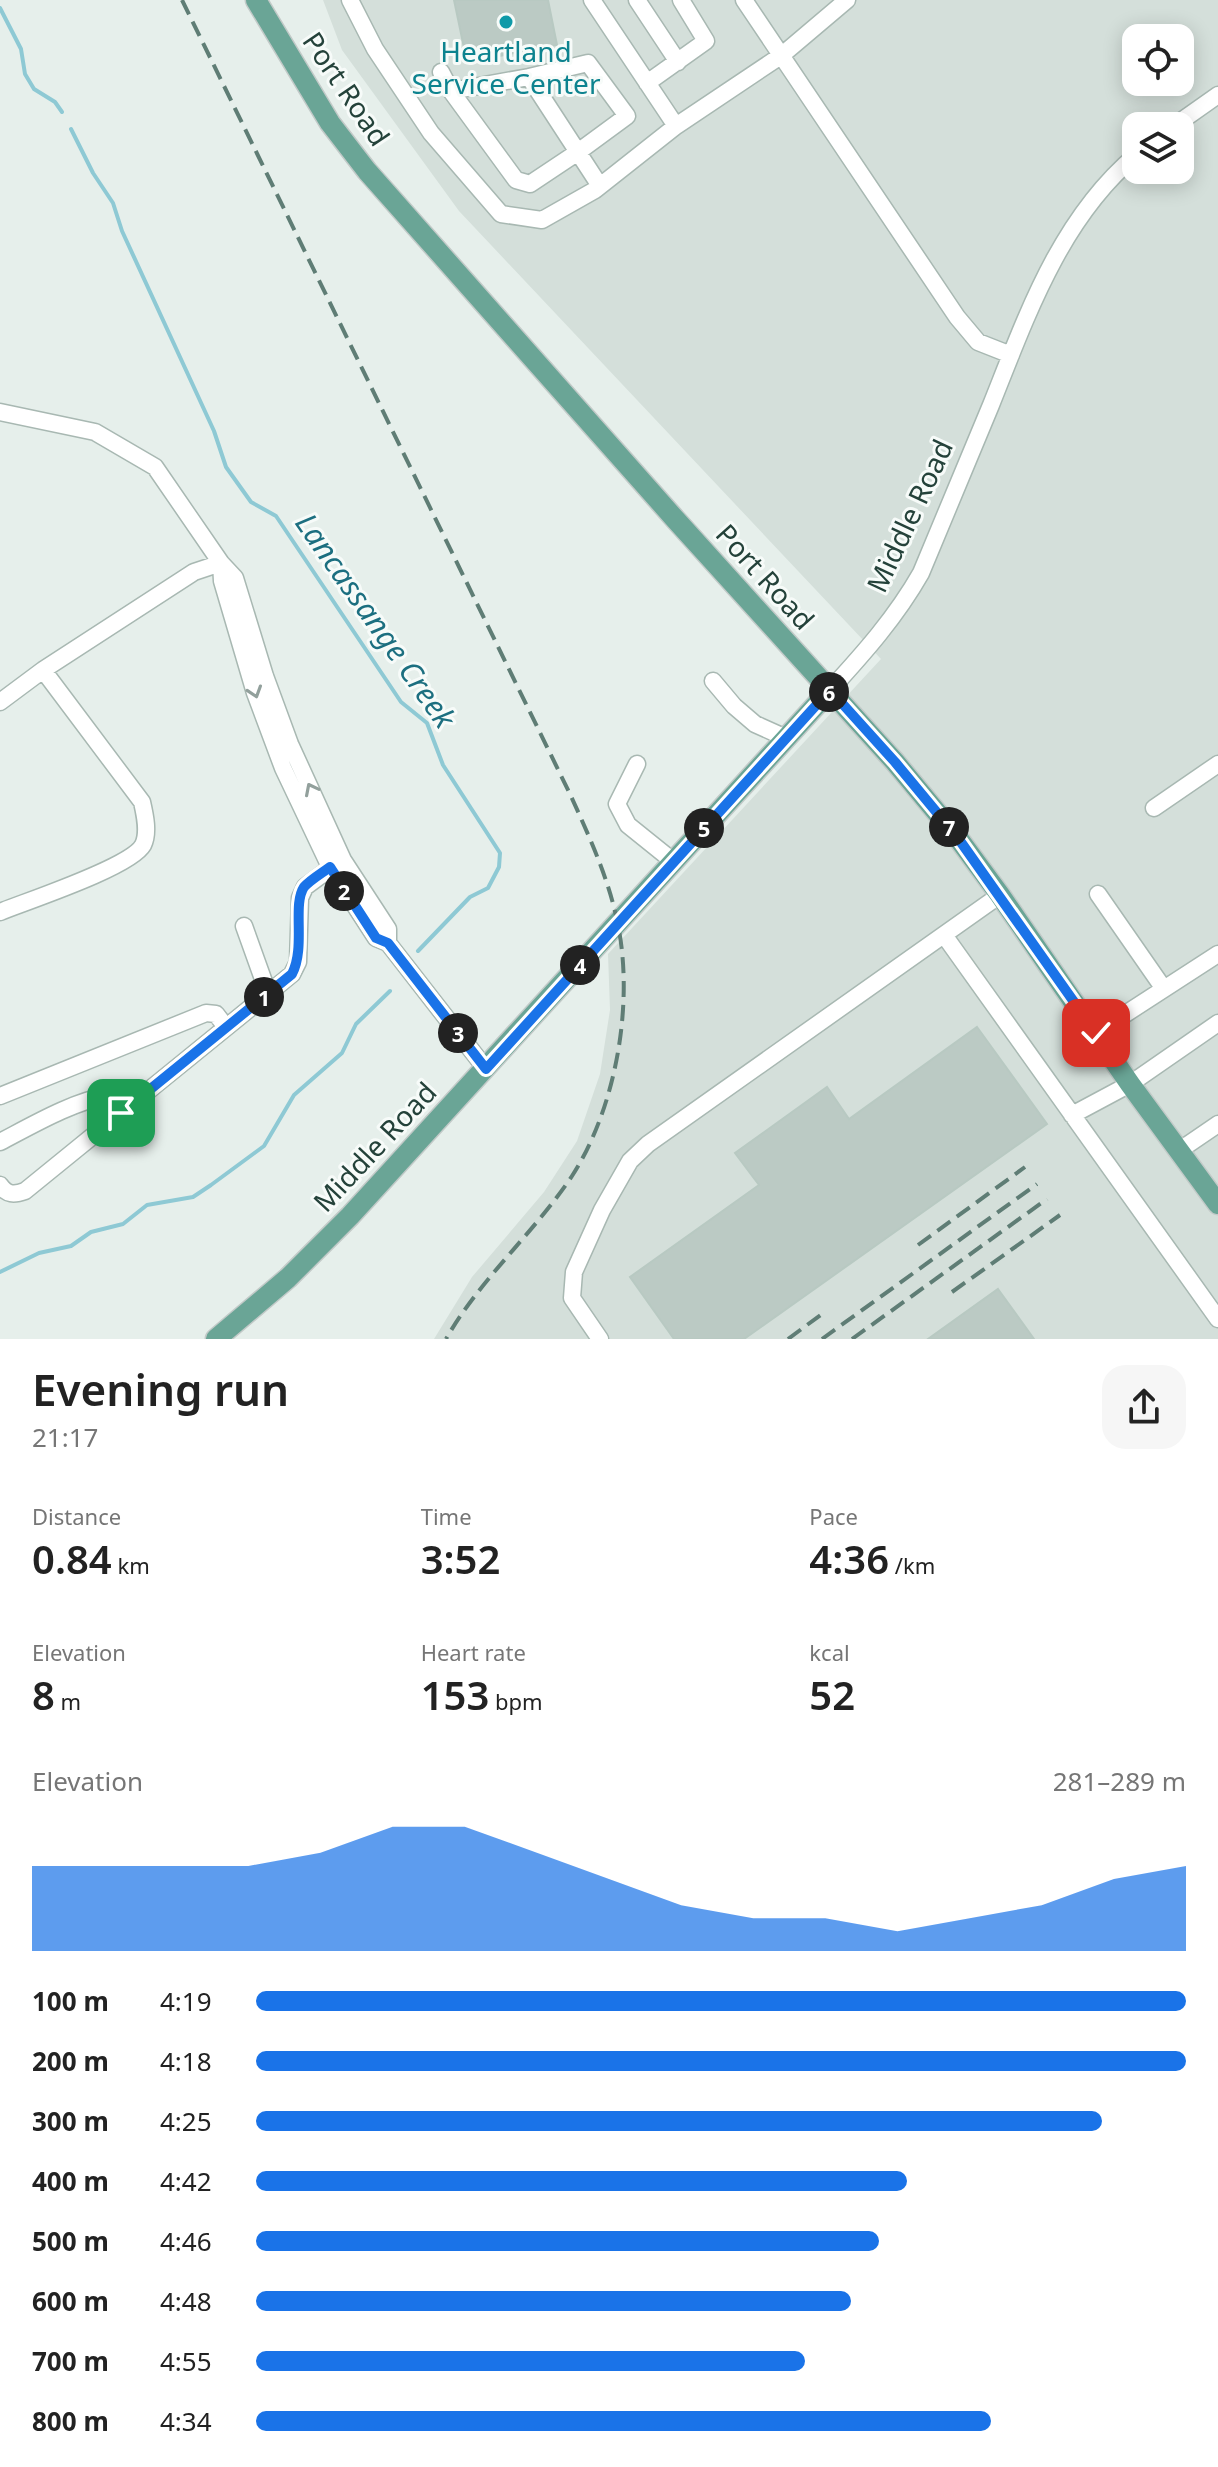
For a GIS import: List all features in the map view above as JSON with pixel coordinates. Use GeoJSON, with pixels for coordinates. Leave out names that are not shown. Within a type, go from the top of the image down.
{"type":"FeatureCollection","features":[{"type":"Feature","properties":{"kind":"main road","name":"Port Road"},"geometry":{"type":"LineString","coordinates":[[256,0],[330,123],[367,171],[958,838],[1218,1204]]}},
{"type":"Feature","properties":{"kind":"main road","name":"Middle Road"},"geometry":{"type":"LineString","coordinates":[[216,1339],[288,1278],[350,1216],[830,690]]}},
{"type":"Feature","properties":{"kind":"street"},"geometry":{"type":"LineString","coordinates":[[350,0],[375,49],[431,133],[501,214],[542,220],[600,186],[676,126],[782,55],[847,0]]}},
{"type":"Feature","properties":{"kind":"street"},"geometry":{"type":"LineString","coordinates":[[592,0],[676,126]]}},
{"type":"Feature","properties":{"kind":"street"},"geometry":{"type":"LineString","coordinates":[[637,0],[678,62]]}},
{"type":"Feature","properties":{"kind":"street"},"geometry":{"type":"LineString","coordinates":[[647,83],[706,41],[681,0]]}},
{"type":"Feature","properties":{"kind":"street"},"geometry":{"type":"LineString","coordinates":[[744,0],[957,317],[978,342],[1011,355]]}},
{"type":"Feature","properties":{"kind":"street"},"geometry":{"type":"LineString","coordinates":[[441,72],[451,91],[516,180],[530,184],[627,116],[588,63],[451,91]]}},
{"type":"Feature","properties":{"kind":"street"},"geometry":{"type":"LineString","coordinates":[[529,77],[600,186]]}},
{"type":"Feature","properties":{"kind":"street"},"geometry":{"type":"LineString","coordinates":[[1194,112],[1218,95]]}},
{"type":"Feature","properties":{"kind":"street","name":"Middle Road"},"geometry":{"type":"LineString","coordinates":[[830,690],[890,622],[921,573],[1011,355],[1058,253],[1098,191],[1122,168]]}},
{"type":"Feature","properties":{"kind":"street"},"geometry":{"type":"LineString","coordinates":[[0,412],[95,432],[155,467],[221,563],[235,578],[265,676],[336,864],[388,929],[388,943],[486,1069]]}},
{"type":"Feature","properties":{"kind":"street"},"geometry":{"type":"LineString","coordinates":[[0,702],[43,670],[194,572],[221,563]]}},
{"type":"Feature","properties":{"kind":"street"},"geometry":{"type":"LineString","coordinates":[[0,912],[137,854],[145,842],[146,818],[142,802],[43,670]]}},
{"type":"Feature","properties":{"kind":"street"},"geometry":{"type":"LineString","coordinates":[[713,681],[734,706],[755,724],[786,738]]}},
{"type":"Feature","properties":{"kind":"street"},"geometry":{"type":"LineString","coordinates":[[637,764],[617,804],[628,825],[674,862]]}},
{"type":"Feature","properties":{"kind":"street"},"geometry":{"type":"LineString","coordinates":[[1154,808],[1218,764]]}},
{"type":"Feature","properties":{"kind":"street"},"geometry":{"type":"LineString","coordinates":[[0,1185],[4,1191],[14,1195],[25,1191],[292,974],[298,962],[300,898],[305,887],[336,864]]}},
{"type":"Feature","properties":{"kind":"street"},"geometry":{"type":"LineString","coordinates":[[1098,894],[1164,989]]}},
{"type":"Feature","properties":{"kind":"street"},"geometry":{"type":"LineString","coordinates":[[600,1339],[572,1298],[574,1272],[602,1210],[630,1161],[648,1144],[1000,895]]}},
{"type":"Feature","properties":{"kind":"street"},"geometry":{"type":"LineString","coordinates":[[244,926],[268,993]]}},
{"type":"Feature","properties":{"kind":"street"},"geometry":{"type":"LineString","coordinates":[[944,935],[1218,1319]]}},
{"type":"Feature","properties":{"kind":"street"},"geometry":{"type":"LineString","coordinates":[[1096,1033],[1218,954]]}},
{"type":"Feature","properties":{"kind":"street"},"geometry":{"type":"LineString","coordinates":[[0,1096],[206,1013],[216,1014],[226,1027]]}},
{"type":"Feature","properties":{"kind":"street"},"geometry":{"type":"LineString","coordinates":[[1072,1115],[1130,1084],[1218,1023]]}},
{"type":"Feature","properties":{"kind":"street"},"geometry":{"type":"LineString","coordinates":[[0,1142],[97,1098],[108,1096],[121,1113]]}},
{"type":"Feature","properties":{"kind":"street"},"geometry":{"type":"LineString","coordinates":[[1180,1150],[1218,1124]]}},
{"type":"Feature","properties":{"kind":"shaded area"},"geometry":{"type":"Polygon","coordinates":[[[323,0],[1218,0],[1218,1339],[434,1339],[472,1277],[544,1192],[577,1141],[600,1074],[610,1010],[608,954],[881,659],[459,211],[342,50],[323,0]]]}},
{"type":"Feature","properties":{"kind":"building","name":"Heartland Service Center"},"geometry":{"type":"Polygon","coordinates":[[[454,0],[548,0],[557,45],[467,62],[454,0]]]}},
{"type":"Feature","properties":{"kind":"building"},"geometry":{"type":"Polygon","coordinates":[[[977,1027],[1047,1124],[744,1339],[674,1339],[630,1277],[759,1185],[735,1153],[827,1087],[849,1119],[977,1027]]]}},
{"type":"Feature","properties":{"kind":"building"},"geometry":{"type":"Polygon","coordinates":[[[998,1289],[1034,1339],[928,1339],[998,1289]]]}},
{"type":"Feature","properties":{"kind":"waterway","name":"Lancassange Creek"},"geometry":{"type":"LineString","coordinates":[[0,8],[21,49],[25,74],[34,89],[55,102],[62,112]]}},
{"type":"Feature","properties":{"kind":"waterway","name":"Lancassange Creek"},"geometry":{"type":"LineString","coordinates":[[71,129],[93,173],[113,203],[122,231],[214,431],[226,467],[251,502],[276,516],[401,702],[427,723],[443,765],[500,853],[499,867],[488,888],[470,897],[418,951]]}},
{"type":"Feature","properties":{"kind":"waterway","name":"Lancassange Creek"},"geometry":{"type":"LineString","coordinates":[[0,1272],[39,1253],[71,1246],[91,1232],[123,1224],[147,1205],[193,1197],[211,1185],[264,1146],[294,1095],[342,1053],[356,1024],[390,991]]}},
{"type":"Feature","properties":{"kind":"railway"},"geometry":{"type":"LineString","coordinates":[[182,0],[570,794],[604,874],[618,925],[624,988],[622,1021],[618,1055],[600,1119],[572,1176],[475,1296],[446,1339]]}},
{"type":"Feature","properties":{"kind":"railway"},"geometry":{"type":"LineString","coordinates":[[918,1245],[1025,1167]]}},
{"type":"Feature","properties":{"kind":"railway"},"geometry":{"type":"LineString","coordinates":[[822,1339],[1037,1184]]}},
{"type":"Feature","properties":{"kind":"railway"},"geometry":{"type":"LineString","coordinates":[[852,1339],[1047,1199]]}},
{"type":"Feature","properties":{"kind":"railway"},"geometry":{"type":"LineString","coordinates":[[952,1292],[1060,1215]]}},
{"type":"Feature","properties":{"kind":"railway"},"geometry":{"type":"LineString","coordinates":[[788,1339],[826,1311]]}},
{"type":"Feature","properties":{"kind":"place","name":"Heartland Service Center"},"geometry":{"type":"Point","coordinates":[506,22]}},
{"type":"Feature","properties":{"kind":"route"},"geometry":{"type":"LineString","coordinates":[[121,1113],[292,974],[300,948],[300,898],[305,887],[330,867],[368,928],[376,938],[388,943],[486,1069],[830,690],[958,838],[1096,1033]]}}]}
